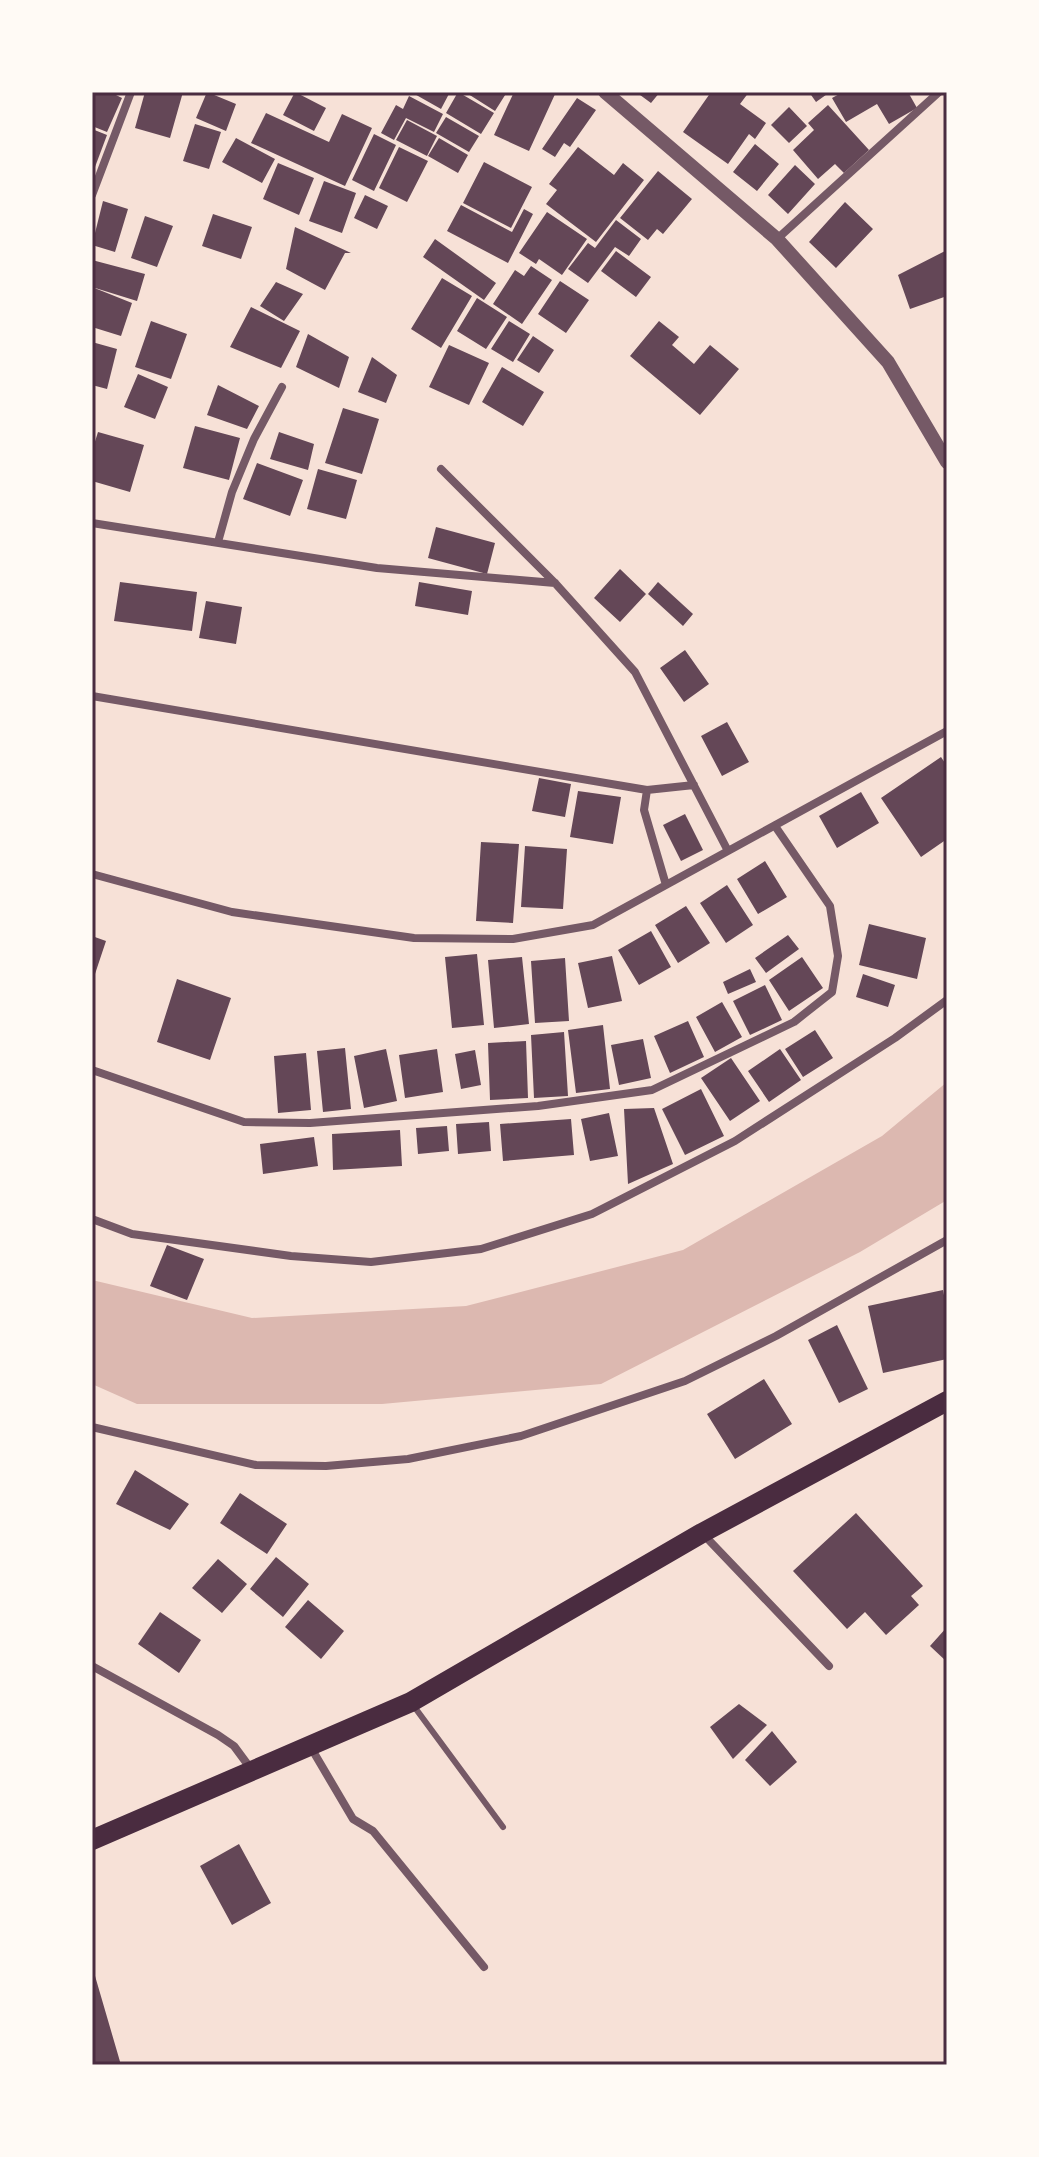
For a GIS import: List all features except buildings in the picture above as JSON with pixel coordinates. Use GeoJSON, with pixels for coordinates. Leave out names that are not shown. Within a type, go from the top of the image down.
{"type":"FeatureCollection","features":[{"type":"Feature","properties":{"kind":"main road"},"geometry":{"type":"LineString","coordinates":[[92,1840],[411,1702],[702,1533],[947,1401]]}},
{"type":"Feature","properties":{"kind":"street"},"geometry":{"type":"LineString","coordinates":[[92,195],[131,92]]}},
{"type":"Feature","properties":{"kind":"street"},"geometry":{"type":"LineString","coordinates":[[605,92],[777,239],[888,362],[947,462]]}},
{"type":"Feature","properties":{"kind":"street"},"geometry":{"type":"LineString","coordinates":[[777,239],[939,92]]}},
{"type":"Feature","properties":{"kind":"street"},"geometry":{"type":"LineString","coordinates":[[218,542],[232,492],[254,439],[282,387]]}},
{"type":"Feature","properties":{"kind":"street"},"geometry":{"type":"LineString","coordinates":[[441,469],[555,583],[635,672],[728,851]]}},
{"type":"Feature","properties":{"kind":"street"},"geometry":{"type":"LineString","coordinates":[[92,523],[377,568],[555,583]]}},
{"type":"Feature","properties":{"kind":"street"},"geometry":{"type":"LineString","coordinates":[[92,696],[647,790],[694,785]]}},
{"type":"Feature","properties":{"kind":"street"},"geometry":{"type":"LineString","coordinates":[[92,874],[232,912],[414,938],[513,939],[593,925],[947,731]]}},
{"type":"Feature","properties":{"kind":"street"},"geometry":{"type":"LineString","coordinates":[[647,790],[644,810],[666,885]]}},
{"type":"Feature","properties":{"kind":"street"},"geometry":{"type":"LineString","coordinates":[[92,1070],[244,1122],[310,1123],[538,1106],[652,1090],[794,1022],[832,992],[838,956],[830,906],[775,826]]}},
{"type":"Feature","properties":{"kind":"street"},"geometry":{"type":"LineString","coordinates":[[92,1219],[132,1234],[291,1256],[371,1262],[481,1249],[592,1214],[735,1141],[895,1038],[947,1000]]}},
{"type":"Feature","properties":{"kind":"street"},"geometry":{"type":"LineString","coordinates":[[92,1427],[256,1465],[326,1466],[408,1459],[521,1436],[685,1381],[776,1336],[947,1240]]}},
{"type":"Feature","properties":{"kind":"street"},"geometry":{"type":"LineString","coordinates":[[702,1533],[829,1666]]}},
{"type":"Feature","properties":{"kind":"street"},"geometry":{"type":"LineString","coordinates":[[92,1666],[218,1735],[234,1746],[253,1770]]}},
{"type":"Feature","properties":{"kind":"street"},"geometry":{"type":"LineString","coordinates":[[310,1746],[353,1819],[373,1831],[484,1967]]}},
{"type":"Feature","properties":{"kind":"lane"},"geometry":{"type":"LineString","coordinates":[[411,1702],[503,1827]]}},
{"type":"Feature","properties":{"kind":"shaded area"},"geometry":{"type":"Polygon","coordinates":[[[947,1082],[947,1200],[860,1252],[601,1384],[382,1404],[137,1404],[92,1384],[92,1280],[252,1318],[466,1306],[683,1250],[882,1136],[947,1082]]]}}]}
